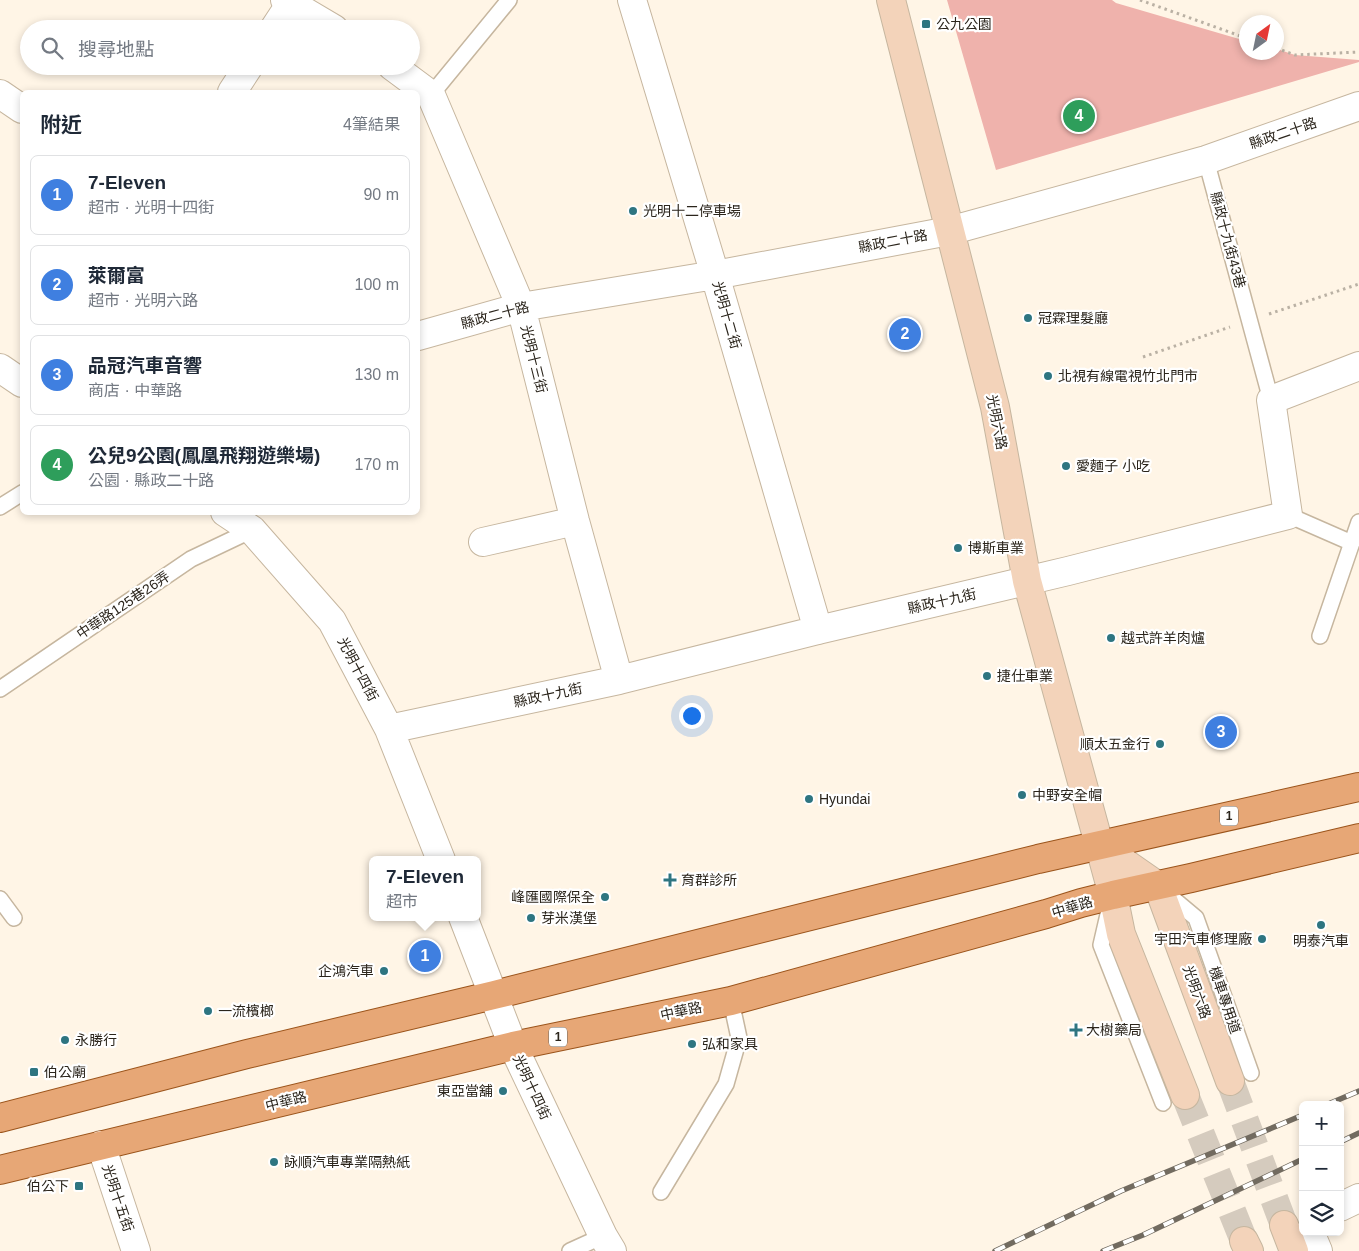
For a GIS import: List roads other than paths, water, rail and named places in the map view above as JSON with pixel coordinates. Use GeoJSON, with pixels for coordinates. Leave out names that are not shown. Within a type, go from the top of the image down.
{"type":"FeatureCollection","features":[{"type":"Feature","properties":{"kind":"main road","name":"1"},"geometry":{"type":"LineString","coordinates":[[0,1118],[247,1054],[494,995],[1099,845],[1359,787]]}},
{"type":"Feature","properties":{"kind":"main road","name":"中華路"},"geometry":{"type":"LineString","coordinates":[[0,1170],[512,1046],[731,1001],[1081,903],[1359,838]]}},
{"type":"Feature","properties":{"kind":"street","name":"光明十二街"},"geometry":{"type":"LineString","coordinates":[[632,0],[715,275],[818,630]]}},
{"type":"Feature","properties":{"kind":"street","name":"光明六路"},"geometry":{"type":"LineString","coordinates":[[891,0],[995,407],[1027,581],[1113,895],[1120,934],[1174,1099]]}},
{"type":"Feature","properties":{"kind":"street"},"geometry":{"type":"LineString","coordinates":[[279,20],[290,1],[320,20]]}},
{"type":"Feature","properties":{"kind":"street"},"geometry":{"type":"LineString","coordinates":[[233,90],[243,75]]}},
{"type":"Feature","properties":{"kind":"street"},"geometry":{"type":"LineString","coordinates":[[405,75],[431,94]]}},
{"type":"Feature","properties":{"kind":"street"},"geometry":{"type":"LineString","coordinates":[[0,94],[20,108]]}},
{"type":"Feature","properties":{"kind":"street","name":"光明十三街"},"geometry":{"type":"LineString","coordinates":[[431,94],[521,307],[575,521],[619,680]]}},
{"type":"Feature","properties":{"kind":"street","name":"縣政二十路"},"geometry":{"type":"LineString","coordinates":[[420,335],[521,307],[715,275],[949,231],[1206,160],[1359,106]]}},
{"type":"Feature","properties":{"kind":"street"},"geometry":{"type":"LineString","coordinates":[[1288,515],[1271,400],[1359,366]]}},
{"type":"Feature","properties":{"kind":"street"},"geometry":{"type":"LineString","coordinates":[[0,368],[20,382]]}},
{"type":"Feature","properties":{"kind":"street","name":"光明十四街"},"geometry":{"type":"LineString","coordinates":[[236,515],[258,521],[332,621],[389,729],[439,856]]}},
{"type":"Feature","properties":{"kind":"street","name":"縣政十九街"},"geometry":{"type":"LineString","coordinates":[[389,729],[619,680],[818,630],[1027,581],[1288,515]]}},
{"type":"Feature","properties":{"kind":"street"},"geometry":{"type":"LineString","coordinates":[[483,542],[575,521]]}},
{"type":"Feature","properties":{"kind":"street"},"geometry":{"type":"LineString","coordinates":[[1099,845],[1158,886]]}},
{"type":"Feature","properties":{"kind":"street","name":"光明六路"},"geometry":{"type":"LineString","coordinates":[[1158,886],[1240,1077]]}},
{"type":"Feature","properties":{"kind":"street","name":"光明十四街"},"geometry":{"type":"LineString","coordinates":[[465,921],[512,1046],[607,1244]]}},
{"type":"Feature","properties":{"kind":"street","name":"光明十五街"},"geometry":{"type":"LineString","coordinates":[[101,1145],[136,1251]]}},
{"type":"Feature","properties":{"kind":"street"},"geometry":{"type":"LineString","coordinates":[[1344,1205],[1359,1198]]}},
{"type":"Feature","properties":{"kind":"street"},"geometry":{"type":"LineString","coordinates":[[1294,1251],[1297,1229]]}},
{"type":"Feature","properties":{"kind":"street"},"geometry":{"type":"LineString","coordinates":[[1297,1229],[1318,1251]]}},
{"type":"Feature","properties":{"kind":"lane"},"geometry":{"type":"LineString","coordinates":[[431,94],[509,0]]}},
{"type":"Feature","properties":{"kind":"lane","name":"縣政十九街43巷"},"geometry":{"type":"LineString","coordinates":[[1206,160],[1271,400]]}},
{"type":"Feature","properties":{"kind":"lane"},"geometry":{"type":"LineString","coordinates":[[0,507],[20,493]]}},
{"type":"Feature","properties":{"kind":"lane"},"geometry":{"type":"LineString","coordinates":[[1288,515],[1352,543]]}},
{"type":"Feature","properties":{"kind":"lane","name":"中華路125巷26弄"},"geometry":{"type":"LineString","coordinates":[[0,689],[191,558],[258,521]]}},
{"type":"Feature","properties":{"kind":"lane"},"geometry":{"type":"LineString","coordinates":[[1320,636],[1359,522]]}},
{"type":"Feature","properties":{"kind":"lane"},"geometry":{"type":"LineString","coordinates":[[0,899],[14,918]]}},
{"type":"Feature","properties":{"kind":"lane"},"geometry":{"type":"LineString","coordinates":[[661,1192],[726,1084],[739,1038],[731,1001]]}},
{"type":"Feature","properties":{"kind":"lane"},"geometry":{"type":"LineString","coordinates":[[570,1251],[607,1244]]}},
{"type":"Feature","properties":{"kind":"tunnel"},"geometry":{"type":"LineString","coordinates":[[1230,1081],[1284,1225]]}},
{"type":"Feature","properties":{"kind":"tunnel"},"geometry":{"type":"LineString","coordinates":[[1185,1095],[1244,1241]]}},
{"type":"Feature","properties":{"kind":"railway"},"geometry":{"type":"LineString","coordinates":[[1335,1101],[1359,1091]]}},
{"type":"Feature","properties":{"kind":"railway"},"geometry":{"type":"LineString","coordinates":[[995,1251],[1121,1191],[1299,1117]]}},
{"type":"Feature","properties":{"kind":"railway"},"geometry":{"type":"LineString","coordinates":[[1344,1140],[1359,1133]]}},
{"type":"Feature","properties":{"kind":"railway"},"geometry":{"type":"LineString","coordinates":[[1103,1251],[1143,1235],[1299,1161]]}},
{"type":"Feature","properties":{"kind":"place","name":"公九公園"},"geometry":{"type":"Point","coordinates":[926,24]}},
{"type":"Feature","properties":{"kind":"place","name":"公兒9公園(鳳凰飛翔遊樂場)"},"geometry":{"type":"Point","coordinates":[1079,116]}},
{"type":"Feature","properties":{"kind":"place","name":"光明十二停車場"},"geometry":{"type":"Point","coordinates":[633,211]}},
{"type":"Feature","properties":{"kind":"place","name":"冠霖理髮廳"},"geometry":{"type":"Point","coordinates":[1028,318]}},
{"type":"Feature","properties":{"kind":"place","name":"萊爾富"},"geometry":{"type":"Point","coordinates":[905,334]}},
{"type":"Feature","properties":{"kind":"place","name":"北視有線電視竹北門市"},"geometry":{"type":"Point","coordinates":[1048,376]}},
{"type":"Feature","properties":{"kind":"place","name":"愛麵子 小吃"},"geometry":{"type":"Point","coordinates":[1066,466]}},
{"type":"Feature","properties":{"kind":"place","name":"博斯車業"},"geometry":{"type":"Point","coordinates":[958,548]}},
{"type":"Feature","properties":{"kind":"place","name":"越式許羊肉爐"},"geometry":{"type":"Point","coordinates":[1111,638]}},
{"type":"Feature","properties":{"kind":"place","name":"捷仕車業"},"geometry":{"type":"Point","coordinates":[987,676]}},
{"type":"Feature","properties":{"kind":"place","name":"品冠汽車音響"},"geometry":{"type":"Point","coordinates":[1221,732]}},
{"type":"Feature","properties":{"kind":"place","name":"順太五金行"},"geometry":{"type":"Point","coordinates":[1160,744]}},
{"type":"Feature","properties":{"kind":"place","name":"中野安全帽"},"geometry":{"type":"Point","coordinates":[1022,795]}},
{"type":"Feature","properties":{"kind":"place","name":"Hyundai"},"geometry":{"type":"Point","coordinates":[809,799]}},
{"type":"Feature","properties":{"kind":"place","name":"育群診所"},"geometry":{"type":"Point","coordinates":[670,880]}},
{"type":"Feature","properties":{"kind":"place","name":"峰匯國際保全"},"geometry":{"type":"Point","coordinates":[605,897]}},
{"type":"Feature","properties":{"kind":"place","name":"芽米漢堡"},"geometry":{"type":"Point","coordinates":[531,918]}},
{"type":"Feature","properties":{"kind":"place","name":"明泰汽車"},"geometry":{"type":"Point","coordinates":[1321,925]}},
{"type":"Feature","properties":{"kind":"place","name":"宇田汽車修理廠"},"geometry":{"type":"Point","coordinates":[1262,939]}},
{"type":"Feature","properties":{"kind":"place","name":"7-Eleven"},"geometry":{"type":"Point","coordinates":[425,956]}},
{"type":"Feature","properties":{"kind":"place","name":"企鴻汽車"},"geometry":{"type":"Point","coordinates":[384,971]}},
{"type":"Feature","properties":{"kind":"place","name":"一流檳榔"},"geometry":{"type":"Point","coordinates":[208,1011]}},
{"type":"Feature","properties":{"kind":"place","name":"大樹藥局"},"geometry":{"type":"Point","coordinates":[1076,1030]}},
{"type":"Feature","properties":{"kind":"place","name":"永勝行"},"geometry":{"type":"Point","coordinates":[65,1040]}},
{"type":"Feature","properties":{"kind":"place","name":"弘和家具"},"geometry":{"type":"Point","coordinates":[692,1044]}},
{"type":"Feature","properties":{"kind":"place","name":"伯公廟"},"geometry":{"type":"Point","coordinates":[34,1072]}},
{"type":"Feature","properties":{"kind":"place","name":"東亞當舖"},"geometry":{"type":"Point","coordinates":[503,1091]}},
{"type":"Feature","properties":{"kind":"place","name":"詠順汽車專業隔熱紙"},"geometry":{"type":"Point","coordinates":[274,1162]}},
{"type":"Feature","properties":{"kind":"place","name":"伯公下"},"geometry":{"type":"Point","coordinates":[79,1186]}}]}
